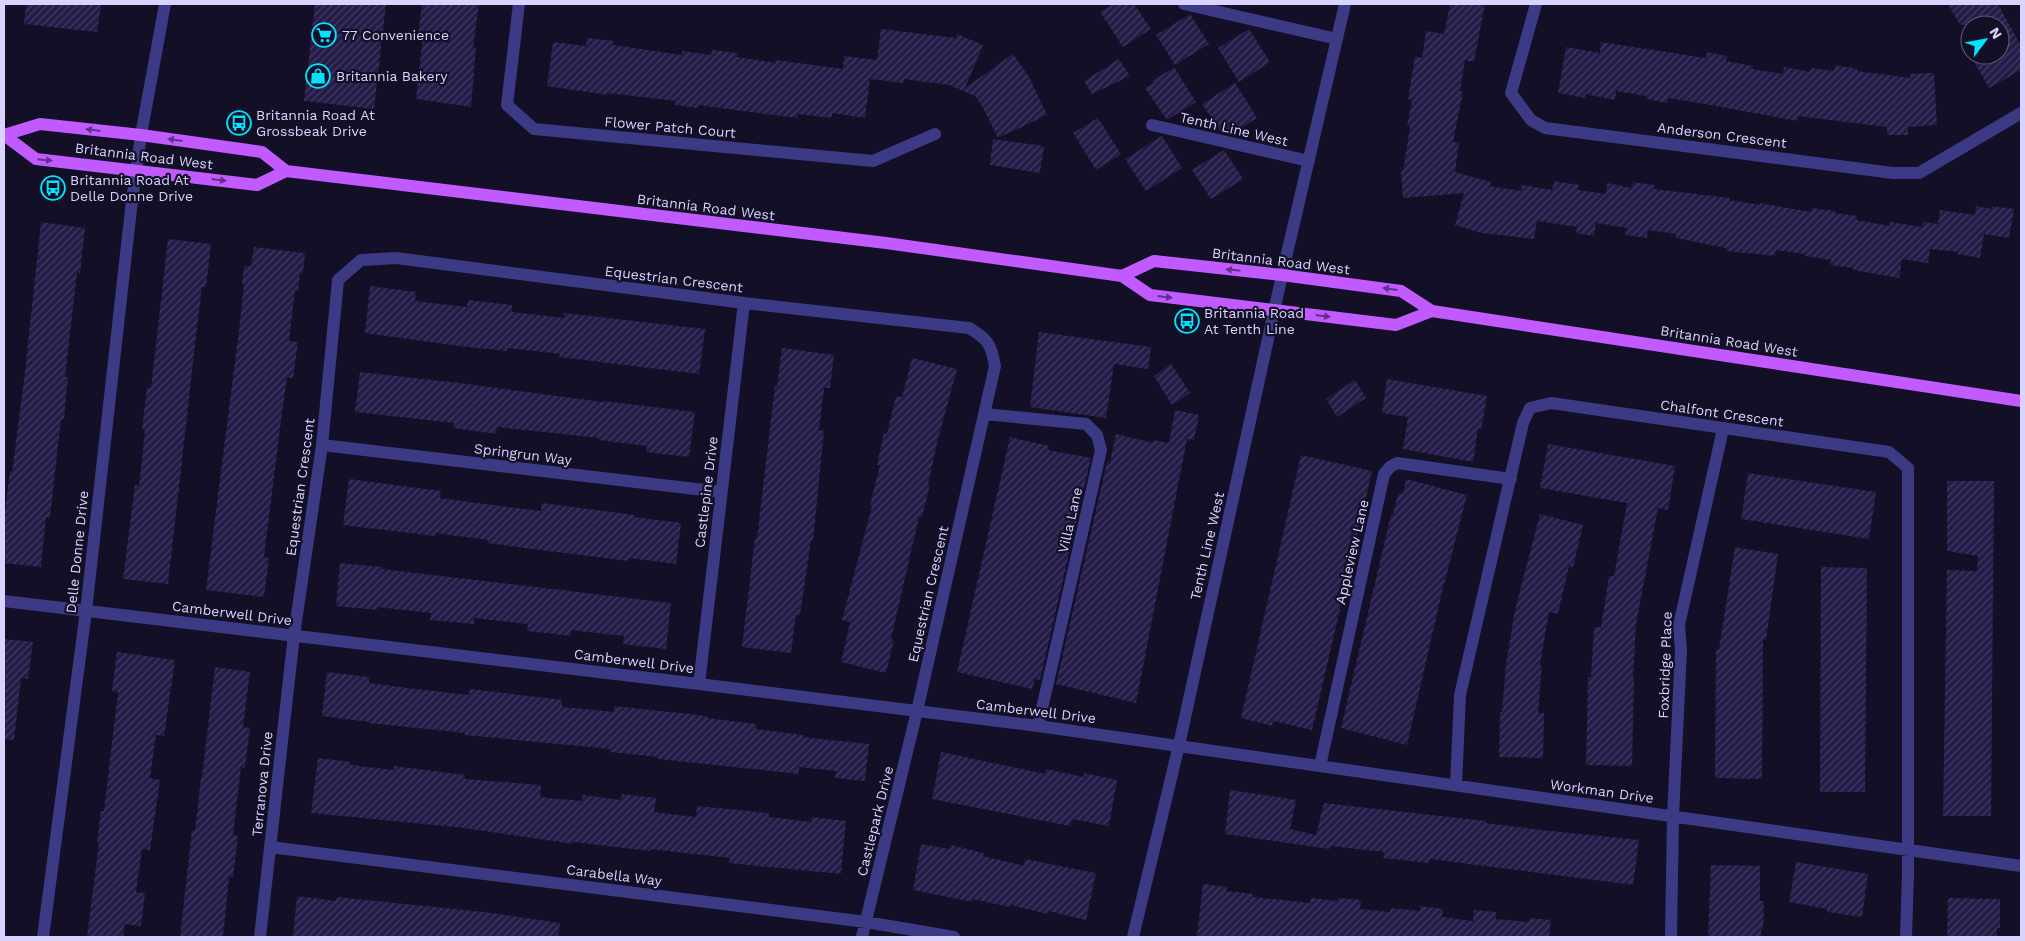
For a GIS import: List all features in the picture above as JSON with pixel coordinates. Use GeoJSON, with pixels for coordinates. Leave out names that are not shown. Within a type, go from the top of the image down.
{"type":"FeatureCollection","features":[{"type":"Feature","properties":{"kind":"main road","name":"Britannia Road West"},"geometry":{"type":"LineString","coordinates":[[4,135],[40,124],[141,135],[262,152],[286,171],[876,242],[1122,276],[1150,295],[1396,325],[1432,311]]}},
{"type":"Feature","properties":{"kind":"main road","name":"Britannia Road West"},"geometry":{"type":"LineString","coordinates":[[4,135],[36,159],[258,185],[286,171]]}},
{"type":"Feature","properties":{"kind":"main road","name":"Britannia Road West"},"geometry":{"type":"LineString","coordinates":[[1122,276],[1154,261],[1282,275],[1401,291],[1432,311],[2021,400]]}},
{"type":"Feature","properties":{"kind":"street","name":"Delle Donne Drive"},"geometry":{"type":"LineString","coordinates":[[43,937],[86,611],[136,170],[165,4]]}},
{"type":"Feature","properties":{"kind":"street","name":"Flower Patch Court"},"geometry":{"type":"LineString","coordinates":[[519,4],[507,105],[534,129],[873,161],[935,134]]}},
{"type":"Feature","properties":{"kind":"street"},"geometry":{"type":"LineString","coordinates":[[1184,4],[1337,39]]}},
{"type":"Feature","properties":{"kind":"street","name":"Tenth Line West"},"geometry":{"type":"LineString","coordinates":[[1133,937],[1179,745],[1282,275],[1344,4]]}},
{"type":"Feature","properties":{"kind":"street","name":"Anderson Crescent"},"geometry":{"type":"LineString","coordinates":[[1536,4],[1511,93],[1531,120],[1546,128],[1893,172],[1919,173],[2021,113]]}},
{"type":"Feature","properties":{"kind":"street","name":"Tenth Line West"},"geometry":{"type":"LineString","coordinates":[[1152,125],[1309,161]]}},
{"type":"Feature","properties":{"kind":"street","name":"Equestrian Crescent"},"geometry":{"type":"LineString","coordinates":[[294,635],[322,445],[338,280],[361,260],[396,258],[744,303],[969,328],[984,337],[992,349],[995,366],[917,711]]}},
{"type":"Feature","properties":{"kind":"street","name":"Castlepine Drive"},"geometry":{"type":"LineString","coordinates":[[699,684],[744,303]]}},
{"type":"Feature","properties":{"kind":"street","name":"Chalfont Crescent"},"geometry":{"type":"LineString","coordinates":[[1456,785],[1460,695],[1523,423],[1530,408],[1551,403],[1889,452],[1908,468],[1907,850]]}},
{"type":"Feature","properties":{"kind":"street","name":"Villa Lane"},"geometry":{"type":"LineString","coordinates":[[984,414],[1086,424],[1097,435],[1101,450],[1038,726]]}},
{"type":"Feature","properties":{"kind":"street","name":"Foxbridge Place"},"geometry":{"type":"LineString","coordinates":[[1671,937],[1673,816],[1681,650],[1679,625],[1723,429]]}},
{"type":"Feature","properties":{"kind":"street","name":"Springrun Way"},"geometry":{"type":"LineString","coordinates":[[322,445],[721,492]]}},
{"type":"Feature","properties":{"kind":"street","name":"Appleview Lane"},"geometry":{"type":"LineString","coordinates":[[1320,766],[1384,474],[1397,463],[1511,479]]}},
{"type":"Feature","properties":{"kind":"street","name":"Camberwell Drive"},"geometry":{"type":"LineString","coordinates":[[4,601],[699,684],[1179,745]]}},
{"type":"Feature","properties":{"kind":"street","name":"Terranova Drive"},"geometry":{"type":"LineString","coordinates":[[260,937],[276,780],[294,635]]}},
{"type":"Feature","properties":{"kind":"street","name":"Castlepark Drive"},"geometry":{"type":"LineString","coordinates":[[862,937],[917,711]]}},
{"type":"Feature","properties":{"kind":"street","name":"Workman Drive"},"geometry":{"type":"LineString","coordinates":[[1179,745],[2021,866]]}},
{"type":"Feature","properties":{"kind":"street","name":"Carabella Way"},"geometry":{"type":"LineString","coordinates":[[270,847],[866,922],[954,937]]}},
{"type":"Feature","properties":{"kind":"street"},"geometry":{"type":"LineString","coordinates":[[1906,937],[1907,850]]}},
{"type":"Feature","properties":{"kind":"building"},"geometry":{"type":"Polygon","coordinates":[[[26,4],[101,5],[97,32],[24,24],[26,4]]]}},
{"type":"Feature","properties":{"kind":"building"},"geometry":{"type":"Polygon","coordinates":[[[315,4],[386,4],[374,109],[304,101],[315,4]]]}},
{"type":"Feature","properties":{"kind":"building"},"geometry":{"type":"Polygon","coordinates":[[[422,4],[479,4],[473,47],[476,48],[471,107],[416,99],[423,36],[418,35],[422,4]]]}},
{"type":"Feature","properties":{"kind":"building"},"geometry":{"type":"Polygon","coordinates":[[[1113,4],[1134,4],[1151,29],[1123,47],[1100,12],[1113,4]]]}},
{"type":"Feature","properties":{"kind":"building"},"geometry":{"type":"Polygon","coordinates":[[[1450,4],[1485,4],[1474,62],[1465,60],[1460,91],[1463,92],[1453,142],[1459,143],[1455,172],[1491,182],[1490,186],[1521,191],[1522,185],[1552,190],[1554,181],[1579,185],[1578,190],[1606,194],[1607,183],[1632,188],[1633,182],[1655,185],[1654,189],[1730,198],[1729,200],[1760,205],[1760,203],[1811,212],[1812,208],[1835,211],[1835,213],[1857,216],[1856,220],[1890,226],[1890,222],[1922,227],[1923,222],[1938,224],[1940,210],[1975,215],[1976,206],[1992,209],[1992,206],[2014,209],[2009,238],[1984,234],[1980,258],[1957,254],[1958,252],[1930,249],[1928,263],[1902,259],[1899,278],[1830,265],[1831,260],[1805,256],[1805,254],[1776,250],[1775,256],[1726,251],[1726,248],[1676,238],[1676,234],[1648,230],[1647,238],[1625,235],[1627,228],[1596,223],[1594,236],[1576,233],[1577,227],[1537,221],[1534,239],[1482,233],[1455,225],[1464,193],[1403,198],[1401,171],[1403,171],[1410,127],[1407,126],[1412,100],[1408,99],[1415,56],[1422,58],[1426,31],[1444,34],[1450,4]]]}},
{"type":"Feature","properties":{"kind":"building"},"geometry":{"type":"Polygon","coordinates":[[[1948,4],[1998,4],[2004,15],[1960,15],[1960,25],[1948,4]]]}},
{"type":"Feature","properties":{"kind":"building"},"geometry":{"type":"Polygon","coordinates":[[[1190,14],[1209,44],[1175,65],[1156,35],[1190,14]]]}},
{"type":"Feature","properties":{"kind":"building"},"geometry":{"type":"Polygon","coordinates":[[[2010,26],[2021,46],[2021,70],[1989,88],[1976,65],[2010,65],[2010,26]]]}},
{"type":"Feature","properties":{"kind":"building"},"geometry":{"type":"Polygon","coordinates":[[[881,29],[956,38],[957,34],[983,45],[965,88],[1013,54],[1029,77],[1047,115],[998,138],[975,96],[949,85],[904,79],[903,83],[870,79],[865,118],[832,113],[832,118],[798,114],[797,118],[698,105],[698,108],[675,105],[676,101],[607,93],[607,95],[547,86],[553,42],[586,46],[587,38],[614,41],[613,45],[682,55],[682,51],[711,55],[712,50],[738,53],[737,57],[776,63],[776,60],[843,69],[844,56],[877,60],[881,29]]]}},
{"type":"Feature","properties":{"kind":"building"},"geometry":{"type":"Polygon","coordinates":[[[1249,29],[1270,62],[1239,82],[1218,48],[1249,29]]]}},
{"type":"Feature","properties":{"kind":"building"},"geometry":{"type":"Polygon","coordinates":[[[1601,42],[1706,58],[1707,52],[1727,56],[1726,61],[1753,66],[1752,69],[1783,74],[1784,67],[1810,72],[1811,68],[1834,71],[1835,65],[1857,69],[1857,71],[1911,78],[1910,74],[1934,73],[1937,125],[1908,127],[1908,135],[1887,135],[1887,127],[1798,116],[1797,121],[1668,98],[1667,103],[1646,99],[1647,96],[1616,91],[1615,100],[1585,94],[1585,98],[1558,93],[1566,47],[1600,53],[1601,42]]]}},
{"type":"Feature","properties":{"kind":"building"},"geometry":{"type":"Polygon","coordinates":[[[1119,59],[1130,76],[1092,94],[1084,81],[1119,59]]]}},
{"type":"Feature","properties":{"kind":"building"},"geometry":{"type":"Polygon","coordinates":[[[1174,67],[1196,102],[1167,120],[1145,88],[1154,83],[1152,81],[1174,67]]]}},
{"type":"Feature","properties":{"kind":"building"},"geometry":{"type":"Polygon","coordinates":[[[1235,83],[1257,118],[1230,135],[1221,132],[1202,104],[1235,83]]]}},
{"type":"Feature","properties":{"kind":"building"},"geometry":{"type":"Polygon","coordinates":[[[1098,118],[1121,154],[1096,170],[1073,133],[1098,118]]]}},
{"type":"Feature","properties":{"kind":"building"},"geometry":{"type":"Polygon","coordinates":[[[1162,136],[1182,168],[1146,191],[1125,159],[1162,136]]]}},
{"type":"Feature","properties":{"kind":"building"},"geometry":{"type":"Polygon","coordinates":[[[993,139],[1044,146],[1040,173],[990,165],[993,139]]]}},
{"type":"Feature","properties":{"kind":"building"},"geometry":{"type":"Polygon","coordinates":[[[1224,150],[1243,179],[1211,199],[1192,170],[1224,150]]]}},
{"type":"Feature","properties":{"kind":"building"},"geometry":{"type":"Polygon","coordinates":[[[41,222],[85,228],[80,273],[77,272],[65,377],[68,377],[64,419],[61,419],[50,517],[46,517],[41,567],[4,563],[5,512],[25,372],[41,222]]]}},
{"type":"Feature","properties":{"kind":"building"},"geometry":{"type":"Polygon","coordinates":[[[168,239],[211,244],[206,287],[202,287],[168,584],[123,579],[135,485],[139,486],[145,430],[142,429],[147,387],[151,388],[168,239]]]}},
{"type":"Feature","properties":{"kind":"building"},"geometry":{"type":"Polygon","coordinates":[[[254,247],[305,253],[303,273],[300,273],[298,291],[295,290],[289,341],[298,342],[293,378],[287,377],[281,420],[264,557],[269,558],[264,597],[206,590],[239,330],[244,266],[251,266],[254,247]]]}},
{"type":"Feature","properties":{"kind":"building"},"geometry":{"type":"Polygon","coordinates":[[[370,286],[416,292],[415,301],[467,307],[468,300],[512,305],[512,312],[564,318],[564,313],[705,329],[699,374],[559,357],[560,354],[507,348],[507,351],[459,346],[365,333],[370,286]]]}},
{"type":"Feature","properties":{"kind":"building"},"geometry":{"type":"Polygon","coordinates":[[[1039,332],[1151,347],[1148,369],[1114,364],[1106,418],[1030,407],[1039,332]]]}},
{"type":"Feature","properties":{"kind":"building"},"geometry":{"type":"Polygon","coordinates":[[[782,348],[834,355],[830,388],[824,388],[819,430],[824,431],[813,540],[811,540],[800,615],[796,615],[791,653],[742,647],[775,386],[777,386],[782,348]]]}},
{"type":"Feature","properties":{"kind":"building"},"geometry":{"type":"Polygon","coordinates":[[[912,358],[957,369],[938,439],[922,517],[919,517],[891,639],[894,640],[886,673],[841,662],[850,622],[842,620],[872,506],[870,505],[880,465],[877,465],[884,433],[887,434],[896,396],[902,397],[912,358]]]}},
{"type":"Feature","properties":{"kind":"building"},"geometry":{"type":"Polygon","coordinates":[[[1171,364],[1190,393],[1172,405],[1154,376],[1171,364]]]}},
{"type":"Feature","properties":{"kind":"building"},"geometry":{"type":"Polygon","coordinates":[[[360,372],[695,412],[689,457],[646,452],[647,446],[599,440],[599,438],[497,427],[496,434],[453,428],[454,423],[355,412],[360,372]]]}},
{"type":"Feature","properties":{"kind":"building"},"geometry":{"type":"Polygon","coordinates":[[[1387,379],[1487,396],[1481,430],[1478,429],[1473,462],[1403,449],[1408,417],[1382,413],[1387,379]]]}},
{"type":"Feature","properties":{"kind":"building"},"geometry":{"type":"Polygon","coordinates":[[[1355,380],[1366,398],[1337,417],[1326,399],[1355,380]]]}},
{"type":"Feature","properties":{"kind":"building"},"geometry":{"type":"Polygon","coordinates":[[[1175,410],[1199,415],[1194,440],[1187,439],[1136,703],[1056,684],[1107,462],[1110,462],[1116,434],[1153,443],[1153,440],[1169,443],[1175,410]]]}},
{"type":"Feature","properties":{"kind":"building"},"geometry":{"type":"Polygon","coordinates":[[[1010,437],[1049,446],[1048,450],[1091,458],[1040,680],[1035,679],[1032,689],[957,672],[1010,437]]]}},
{"type":"Feature","properties":{"kind":"building"},"geometry":{"type":"Polygon","coordinates":[[[1548,444],[1675,466],[1668,510],[1658,508],[1636,624],[1632,766],[1586,765],[1588,677],[1591,677],[1594,627],[1601,627],[1609,576],[1614,576],[1627,503],[1540,488],[1548,444]]]}},
{"type":"Feature","properties":{"kind":"building"},"geometry":{"type":"Polygon","coordinates":[[[1301,455],[1372,471],[1312,730],[1273,721],[1272,726],[1241,718],[1301,455]]]}},
{"type":"Feature","properties":{"kind":"building"},"geometry":{"type":"Polygon","coordinates":[[[1748,473],[1876,492],[1869,539],[1741,519],[1748,473]]]}},
{"type":"Feature","properties":{"kind":"building"},"geometry":{"type":"Polygon","coordinates":[[[349,479],[441,491],[440,498],[541,511],[542,503],[681,523],[676,564],[629,558],[629,561],[532,549],[488,543],[488,540],[435,533],[435,536],[343,525],[349,479]]]}},
{"type":"Feature","properties":{"kind":"building"},"geometry":{"type":"Polygon","coordinates":[[[1406,479],[1467,495],[1441,596],[1407,745],[1341,728],[1391,515],[1393,515],[1398,493],[1403,494],[1406,479]]]}},
{"type":"Feature","properties":{"kind":"building"},"geometry":{"type":"Polygon","coordinates":[[[1947,481],[1994,481],[1991,816],[1943,816],[1947,570],[1977,571],[1978,556],[1947,551],[1947,481]]]}},
{"type":"Feature","properties":{"kind":"building"},"geometry":{"type":"Polygon","coordinates":[[[1540,514],[1583,525],[1573,567],[1569,566],[1558,614],[1549,612],[1540,665],[1542,665],[1538,713],[1544,713],[1543,758],[1499,757],[1500,712],[1502,712],[1506,664],[1515,610],[1540,514]]]}},
{"type":"Feature","properties":{"kind":"building"},"geometry":{"type":"Polygon","coordinates":[[[1735,547],[1778,554],[1766,640],[1763,639],[1762,779],[1715,778],[1716,649],[1719,649],[1735,547]]]}},
{"type":"Feature","properties":{"kind":"building"},"geometry":{"type":"Polygon","coordinates":[[[340,563],[671,603],[666,649],[623,644],[624,636],[571,630],[571,636],[527,631],[528,624],[474,618],[474,624],[430,620],[431,613],[377,607],[377,610],[336,606],[340,563]]]}},
{"type":"Feature","properties":{"kind":"building"},"geometry":{"type":"Polygon","coordinates":[[[1821,567],[1867,568],[1865,792],[1820,792],[1821,567]]]}},
{"type":"Feature","properties":{"kind":"building"},"geometry":{"type":"Polygon","coordinates":[[[4,639],[33,642],[28,679],[21,678],[14,740],[4,739],[4,639]]]}},
{"type":"Feature","properties":{"kind":"building"},"geometry":{"type":"Polygon","coordinates":[[[117,652],[175,660],[164,736],[156,735],[150,778],[160,780],[150,850],[142,849],[136,892],[145,893],[141,926],[125,924],[123,937],[87,937],[99,843],[97,843],[101,811],[104,811],[118,692],[112,691],[117,652]]]}},
{"type":"Feature","properties":{"kind":"building"},"geometry":{"type":"Polygon","coordinates":[[[215,667],[250,672],[243,727],[250,728],[245,768],[241,767],[233,835],[238,836],[233,877],[229,877],[223,937],[180,937],[192,830],[195,831],[215,667]]]}},
{"type":"Feature","properties":{"kind":"building"},"geometry":{"type":"Polygon","coordinates":[[[327,672],[369,677],[369,683],[416,689],[469,695],[470,689],[562,700],[562,707],[614,712],[614,706],[707,716],[707,718],[756,724],[756,729],[803,735],[803,737],[869,744],[865,781],[835,778],[836,771],[799,767],[799,774],[658,759],[658,757],[610,752],[610,749],[465,735],[465,733],[322,716],[327,672]]]}},
{"type":"Feature","properties":{"kind":"building"},"geometry":{"type":"Polygon","coordinates":[[[941,752],[1045,774],[1046,769],[1084,777],[1084,773],[1117,780],[1109,826],[1072,819],[1070,826],[932,799],[941,752]]]}},
{"type":"Feature","properties":{"kind":"building"},"geometry":{"type":"Polygon","coordinates":[[[318,758],[351,762],[351,765],[394,770],[394,766],[465,775],[465,779],[541,785],[540,797],[582,801],[583,795],[621,800],[622,794],[656,798],[654,812],[696,817],[697,806],[769,813],[769,817],[811,822],[812,817],[846,821],[841,874],[729,863],[730,858],[573,842],[573,844],[464,828],[311,813],[318,758]]]}},
{"type":"Feature","properties":{"kind":"building"},"geometry":{"type":"Polygon","coordinates":[[[1230,790],[1296,800],[1290,829],[1316,835],[1324,803],[1639,840],[1633,885],[1430,859],[1429,863],[1383,858],[1384,852],[1331,846],[1330,849],[1225,834],[1230,790]]]}},
{"type":"Feature","properties":{"kind":"building"},"geometry":{"type":"Polygon","coordinates":[[[921,844],[950,849],[951,845],[984,853],[983,856],[1024,866],[1025,859],[1096,873],[1086,920],[1048,911],[1048,914],[1011,905],[1010,907],[973,899],[973,902],[913,890],[921,844]]]}},
{"type":"Feature","properties":{"kind":"building"},"geometry":{"type":"Polygon","coordinates":[[[1796,862],[1868,874],[1862,917],[1827,912],[1827,909],[1789,902],[1796,862]]]}},
{"type":"Feature","properties":{"kind":"building"},"geometry":{"type":"Polygon","coordinates":[[[1711,865],[1760,866],[1760,901],[1764,901],[1761,937],[1708,937],[1711,865]]]}},
{"type":"Feature","properties":{"kind":"building"},"geometry":{"type":"Polygon","coordinates":[[[1203,884],[1227,887],[1226,891],[1253,894],[1253,897],[1310,903],[1311,898],[1338,901],[1338,898],[1361,900],[1360,909],[1390,912],[1391,908],[1420,911],[1420,906],[1443,909],[1442,917],[1473,921],[1474,910],[1496,912],[1496,919],[1529,922],[1529,918],[1551,920],[1549,937],[1197,936],[1203,884]]]}},
{"type":"Feature","properties":{"kind":"building"},"geometry":{"type":"Polygon","coordinates":[[[297,896],[336,901],[337,897],[484,912],[560,923],[558,937],[293,937],[297,896]]]}},
{"type":"Feature","properties":{"kind":"building"},"geometry":{"type":"Polygon","coordinates":[[[1948,898],[2000,899],[2000,928],[1997,928],[1997,937],[1947,937],[1948,898]]]}},
{"type":"Feature","properties":{"kind":"place","name":"77 Convenience"},"geometry":{"type":"Point","coordinates":[324,35]}},
{"type":"Feature","properties":{"kind":"place","name":"Britannia Bakery"},"geometry":{"type":"Point","coordinates":[318,76]}},
{"type":"Feature","properties":{"kind":"place","name":"Britannia Road At Grossbeak Drive"},"geometry":{"type":"Point","coordinates":[239,123]}},
{"type":"Feature","properties":{"kind":"place","name":"Britannia Road At Delle Donne Drive"},"geometry":{"type":"Point","coordinates":[53,188]}},
{"type":"Feature","properties":{"kind":"place","name":"Britannia Road At Tenth Line"},"geometry":{"type":"Point","coordinates":[1187,321]}}]}
